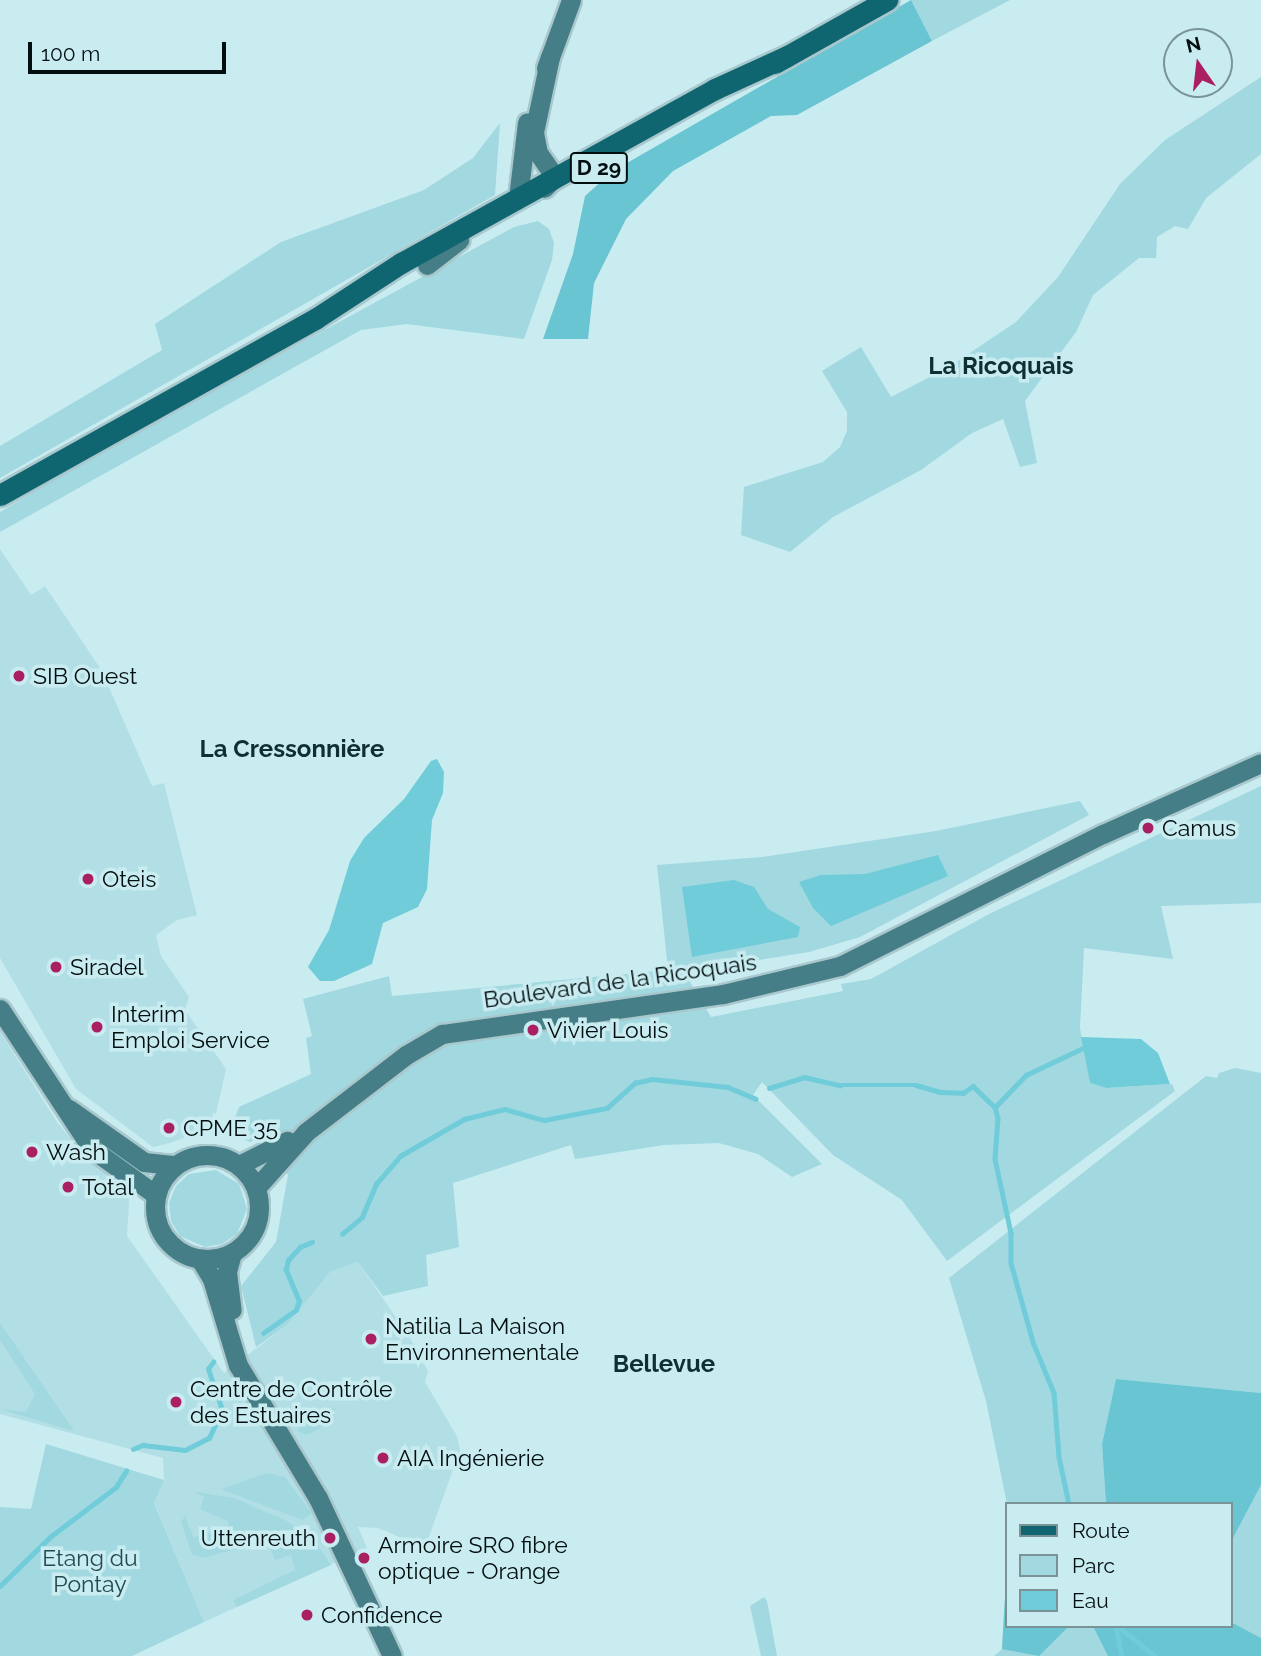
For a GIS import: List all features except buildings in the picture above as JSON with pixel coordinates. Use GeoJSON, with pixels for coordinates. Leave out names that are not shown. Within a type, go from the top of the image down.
{"type":"FeatureCollection","features":[{"type":"Feature","properties":{"kind":"main road","name":"D 29"},"geometry":{"type":"LineString","coordinates":[[0,495],[315,319],[427,265],[887,0]]}},
{"type":"Feature","properties":{"kind":"main road","name":"D 29"},"geometry":{"type":"LineString","coordinates":[[315,319],[401,263],[555,177],[715,89],[787,56]]}},
{"type":"Feature","properties":{"kind":"street"},"geometry":{"type":"LineString","coordinates":[[518,198],[523,138],[571,0]]}},
{"type":"Feature","properties":{"kind":"street"},"geometry":{"type":"LineString","coordinates":[[427,265],[446,247],[534,198],[555,177],[534,142],[550,58]]}},
{"type":"Feature","properties":{"kind":"street","name":"Boulevard de la Ricoquais"},"geometry":{"type":"LineString","coordinates":[[256,1188],[306,1132],[406,1055],[442,1034],[723,994],[840,966],[1103,834],[1261,763]]}},
{"type":"Feature","properties":{"kind":"street"},"geometry":{"type":"LineString","coordinates":[[0,1009],[92,1149],[156,1195]]}},
{"type":"Feature","properties":{"kind":"street"},"geometry":{"type":"LineString","coordinates":[[66,1108],[78,1111],[104,1136],[144,1162],[175,1165],[202,1155],[239,1165],[256,1188],[260,1205],[255,1230],[232,1253],[227,1272],[230,1301],[254,1389]]}},
{"type":"Feature","properties":{"kind":"street","name":"Boulevard de la Ricoquais"},"geometry":{"type":"LineString","coordinates":[[239,1165],[306,1132]]}},
{"type":"Feature","properties":{"kind":"street"},"geometry":{"type":"LineString","coordinates":[[175,1165],[156,1195],[157,1221],[163,1235],[186,1255],[200,1259],[232,1253]]}},
{"type":"Feature","properties":{"kind":"street"},"geometry":{"type":"LineString","coordinates":[[200,1259],[212,1279],[231,1348],[318,1498],[392,1656]]}},
{"type":"Feature","properties":{"kind":"shaded area"},"geometry":{"type":"Polygon","coordinates":[[[911,0],[932,41],[797,115],[771,116],[673,171],[626,219],[594,283],[588,339],[543,339],[573,254],[585,196],[613,171],[911,0]]]}},
{"type":"Feature","properties":{"kind":"shaded area"},"geometry":{"type":"Polygon","coordinates":[[[0,549],[31,595],[45,586],[102,671],[152,786],[164,783],[197,915],[177,920],[156,935],[161,956],[189,997],[185,1010],[226,1069],[213,1127],[170,1143],[153,1147],[76,1089],[0,958],[0,549]]]}},
{"type":"Feature","properties":{"kind":"shaded area"},"geometry":{"type":"Polygon","coordinates":[[[0,1032],[57,1122],[85,1157],[130,1187],[127,1236],[224,1373],[287,1325],[331,1271],[358,1262],[410,1338],[428,1371],[425,1382],[457,1436],[460,1450],[425,1548],[378,1528],[358,1527],[367,1548],[204,1622],[154,1502],[164,1480],[163,1458],[0,1414],[0,1032]]]}},
{"type":"Feature","properties":{"kind":"shaded area"},"geometry":{"type":"Polygon","coordinates":[[[1116,1379],[1261,1393],[1261,1485],[1233,1538],[1233,1502],[1106,1502],[1102,1444],[1116,1379]]]}},
{"type":"Feature","properties":{"kind":"shaded area"},"geometry":{"type":"Polygon","coordinates":[[[1006,1580],[1006,1628],[1067,1628],[1039,1656],[1002,1649],[1006,1580]]]}},
{"type":"Feature","properties":{"kind":"shaded area"},"geometry":{"type":"Polygon","coordinates":[[[1233,1623],[1261,1638],[1261,1656],[1108,1656],[1094,1628],[1233,1628],[1233,1623]]]}},
{"type":"Feature","properties":{"kind":"green space"},"geometry":{"type":"Polygon","coordinates":[[[911,0],[1010,0],[932,41],[911,0]]]}},
{"type":"Feature","properties":{"kind":"green space"},"geometry":{"type":"Polygon","coordinates":[[[1261,77],[1261,154],[1206,198],[1188,229],[1175,226],[1157,237],[1156,258],[1139,258],[1093,295],[1076,332],[1025,401],[1037,463],[1020,467],[1003,419],[972,433],[921,470],[833,517],[790,552],[741,535],[744,487],[823,462],[840,447],[847,431],[847,412],[822,371],[861,347],[891,397],[949,367],[1016,322],[1058,277],[1120,184],[1165,140],[1229,98],[1233,98],[1261,77]]]}},
{"type":"Feature","properties":{"kind":"green space"},"geometry":{"type":"Polygon","coordinates":[[[500,123],[495,195],[0,478],[0,446],[162,350],[155,324],[281,242],[424,190],[473,158],[500,123]]]}},
{"type":"Feature","properties":{"kind":"green space"},"geometry":{"type":"Polygon","coordinates":[[[538,221],[549,229],[554,243],[552,260],[524,339],[407,324],[361,330],[0,532],[0,512],[111,446],[514,227],[538,221]]]}},
{"type":"Feature","properties":{"kind":"green space"},"geometry":{"type":"Polygon","coordinates":[[[1261,786],[1261,903],[1161,906],[1173,959],[1084,948],[1080,1028],[1090,1083],[1106,1088],[1172,1084],[1175,1091],[947,1261],[902,1200],[833,1155],[762,1082],[753,1095],[822,1164],[792,1177],[758,1154],[719,1143],[664,1145],[575,1159],[571,1145],[453,1183],[459,1247],[426,1255],[428,1286],[383,1296],[358,1262],[331,1271],[287,1325],[256,1347],[241,1286],[276,1242],[288,1175],[263,1137],[250,1142],[229,1134],[239,1107],[311,1074],[306,1038],[312,1036],[303,999],[389,976],[392,996],[668,970],[657,865],[762,857],[936,831],[1080,801],[1089,815],[860,937],[809,952],[684,972],[711,1017],[843,991],[841,984],[871,979],[989,914],[1261,786]]]}},
{"type":"Feature","properties":{"kind":"green space"},"geometry":{"type":"Polygon","coordinates":[[[1235,1068],[1261,1073],[1261,1393],[1116,1379],[1102,1444],[1106,1502],[1007,1502],[986,1401],[949,1278],[1206,1076],[1217,1078],[1219,1073],[1235,1068]]]}},
{"type":"Feature","properties":{"kind":"green space"},"geometry":{"type":"Polygon","coordinates":[[[216,1170],[239,1184],[247,1209],[237,1234],[222,1244],[205,1247],[180,1236],[171,1221],[169,1203],[176,1186],[189,1174],[216,1170]]]}},
{"type":"Feature","properties":{"kind":"green space"},"geometry":{"type":"Polygon","coordinates":[[[0,1323],[73,1431],[0,1409],[26,1412],[35,1394],[0,1340],[0,1323]]]}},
{"type":"Feature","properties":{"kind":"green space"},"geometry":{"type":"Polygon","coordinates":[[[336,1408],[318,1430],[306,1435],[297,1431],[304,1416],[336,1408]]]}},
{"type":"Feature","properties":{"kind":"green space","name":"Etang du Pontay"},"geometry":{"type":"Polygon","coordinates":[[[46,1444],[164,1480],[154,1503],[204,1622],[132,1656],[0,1656],[0,1507],[31,1509],[46,1444]]]}},
{"type":"Feature","properties":{"kind":"green space"},"geometry":{"type":"Polygon","coordinates":[[[267,1473],[285,1477],[312,1514],[302,1520],[221,1489],[267,1473]]]}},
{"type":"Feature","properties":{"kind":"green space"},"geometry":{"type":"Polygon","coordinates":[[[1261,1485],[1261,1638],[1233,1623],[1233,1538],[1261,1485]]]}},
{"type":"Feature","properties":{"kind":"green space"},"geometry":{"type":"Polygon","coordinates":[[[195,1492],[234,1498],[287,1521],[314,1540],[331,1565],[237,1607],[233,1600],[295,1570],[291,1555],[275,1560],[269,1545],[254,1544],[203,1558],[192,1554],[181,1522],[185,1516],[194,1538],[206,1532],[217,1536],[226,1531],[229,1522],[200,1509],[204,1497],[195,1492]]]}},
{"type":"Feature","properties":{"kind":"green space"},"geometry":{"type":"Polygon","coordinates":[[[1006,1580],[1006,1628],[1117,1628],[1152,1656],[994,1656],[1002,1649],[1006,1580]]]}},
{"type":"Feature","properties":{"kind":"green space"},"geometry":{"type":"Polygon","coordinates":[[[764,1597],[777,1656],[761,1656],[750,1606],[764,1597]]]}},
{"type":"Feature","properties":{"kind":"water"},"geometry":{"type":"Polygon","coordinates":[[[437,759],[444,772],[443,793],[432,820],[427,889],[418,907],[383,923],[372,964],[334,981],[320,981],[308,967],[329,930],[350,861],[364,838],[404,799],[431,761],[437,759]]]}},
{"type":"Feature","properties":{"kind":"water"},"geometry":{"type":"Polygon","coordinates":[[[938,855],[948,876],[831,926],[813,908],[799,882],[821,875],[865,874],[938,855]]]}},
{"type":"Feature","properties":{"kind":"water"},"geometry":{"type":"Polygon","coordinates":[[[734,880],[754,887],[768,909],[800,927],[798,937],[692,957],[682,887],[734,880]]]}},
{"type":"Feature","properties":{"kind":"water"},"geometry":{"type":"Polygon","coordinates":[[[1081,1037],[1141,1039],[1158,1053],[1170,1084],[1106,1088],[1090,1083],[1081,1037]]]}},
{"type":"Feature","properties":{"kind":"waterway"},"geometry":{"type":"LineString","coordinates":[[995,1107],[1026,1075],[1083,1048]]}},
{"type":"Feature","properties":{"kind":"waterway"},"geometry":{"type":"LineString","coordinates":[[769,1088],[804,1077],[840,1085],[916,1085],[940,1092],[963,1093],[973,1086],[995,1107],[998,1118],[995,1159],[1011,1233],[1011,1263],[1033,1342],[1054,1393],[1059,1457],[1069,1502]]}},
{"type":"Feature","properties":{"kind":"waterway"},"geometry":{"type":"LineString","coordinates":[[342,1234],[362,1217],[376,1184],[400,1156],[464,1119],[505,1109],[544,1120],[607,1108],[635,1083],[652,1079],[728,1087],[756,1099]]}},
{"type":"Feature","properties":{"kind":"waterway"},"geometry":{"type":"LineString","coordinates":[[263,1333],[296,1310],[299,1301],[286,1270],[288,1260],[300,1247],[312,1242]]}},
{"type":"Feature","properties":{"kind":"waterway"},"geometry":{"type":"LineString","coordinates":[[133,1449],[143,1445],[185,1450],[209,1438],[222,1410],[208,1369],[213,1362]]}},
{"type":"Feature","properties":{"kind":"waterway"},"geometry":{"type":"LineString","coordinates":[[0,1586],[50,1537],[116,1487],[126,1471]]}},
{"type":"Feature","properties":{"kind":"waterway"},"geometry":{"type":"LineString","coordinates":[[1116,1628],[1122,1656]]}},
{"type":"Feature","properties":{"kind":"waterway"},"geometry":{"type":"LineString","coordinates":[[1120,1628],[1155,1656]]}},
{"type":"Feature","properties":{"kind":"place","name":"SIB Ouest"},"geometry":{"type":"Point","coordinates":[19,676]}},
{"type":"Feature","properties":{"kind":"place","name":"Camus"},"geometry":{"type":"Point","coordinates":[1148,828]}},
{"type":"Feature","properties":{"kind":"place","name":"Oteis"},"geometry":{"type":"Point","coordinates":[88,879]}},
{"type":"Feature","properties":{"kind":"place","name":"Siradel"},"geometry":{"type":"Point","coordinates":[56,967]}},
{"type":"Feature","properties":{"kind":"place","name":"Interim Emploi Service"},"geometry":{"type":"Point","coordinates":[97,1027]}},
{"type":"Feature","properties":{"kind":"place","name":"Vivier Louis"},"geometry":{"type":"Point","coordinates":[533,1030]}},
{"type":"Feature","properties":{"kind":"place","name":"CPME 35"},"geometry":{"type":"Point","coordinates":[169,1128]}},
{"type":"Feature","properties":{"kind":"place","name":"Wash"},"geometry":{"type":"Point","coordinates":[32,1152]}},
{"type":"Feature","properties":{"kind":"place","name":"Total"},"geometry":{"type":"Point","coordinates":[68,1187]}},
{"type":"Feature","properties":{"kind":"place","name":"Natilia La Maison Environnementale"},"geometry":{"type":"Point","coordinates":[371,1339]}},
{"type":"Feature","properties":{"kind":"place","name":"Centre de Contrôle des Estuaires"},"geometry":{"type":"Point","coordinates":[176,1402]}},
{"type":"Feature","properties":{"kind":"place","name":"AIA Ingénierie"},"geometry":{"type":"Point","coordinates":[383,1458]}},
{"type":"Feature","properties":{"kind":"place","name":"Uttenreuth"},"geometry":{"type":"Point","coordinates":[330,1538]}},
{"type":"Feature","properties":{"kind":"place","name":"Armoire SRO fibre optique - Orange"},"geometry":{"type":"Point","coordinates":[364,1558]}},
{"type":"Feature","properties":{"kind":"place","name":"Confidence"},"geometry":{"type":"Point","coordinates":[307,1615]}},
{"type":"Feature","properties":{"kind":"district","name":"La Ricoquais"},"geometry":{"type":"Point","coordinates":[1001,366]}},
{"type":"Feature","properties":{"kind":"district","name":"La Cressonnière"},"geometry":{"type":"Point","coordinates":[292,749]}},
{"type":"Feature","properties":{"kind":"district","name":"Bellevue"},"geometry":{"type":"Point","coordinates":[664,1364]}}]}
